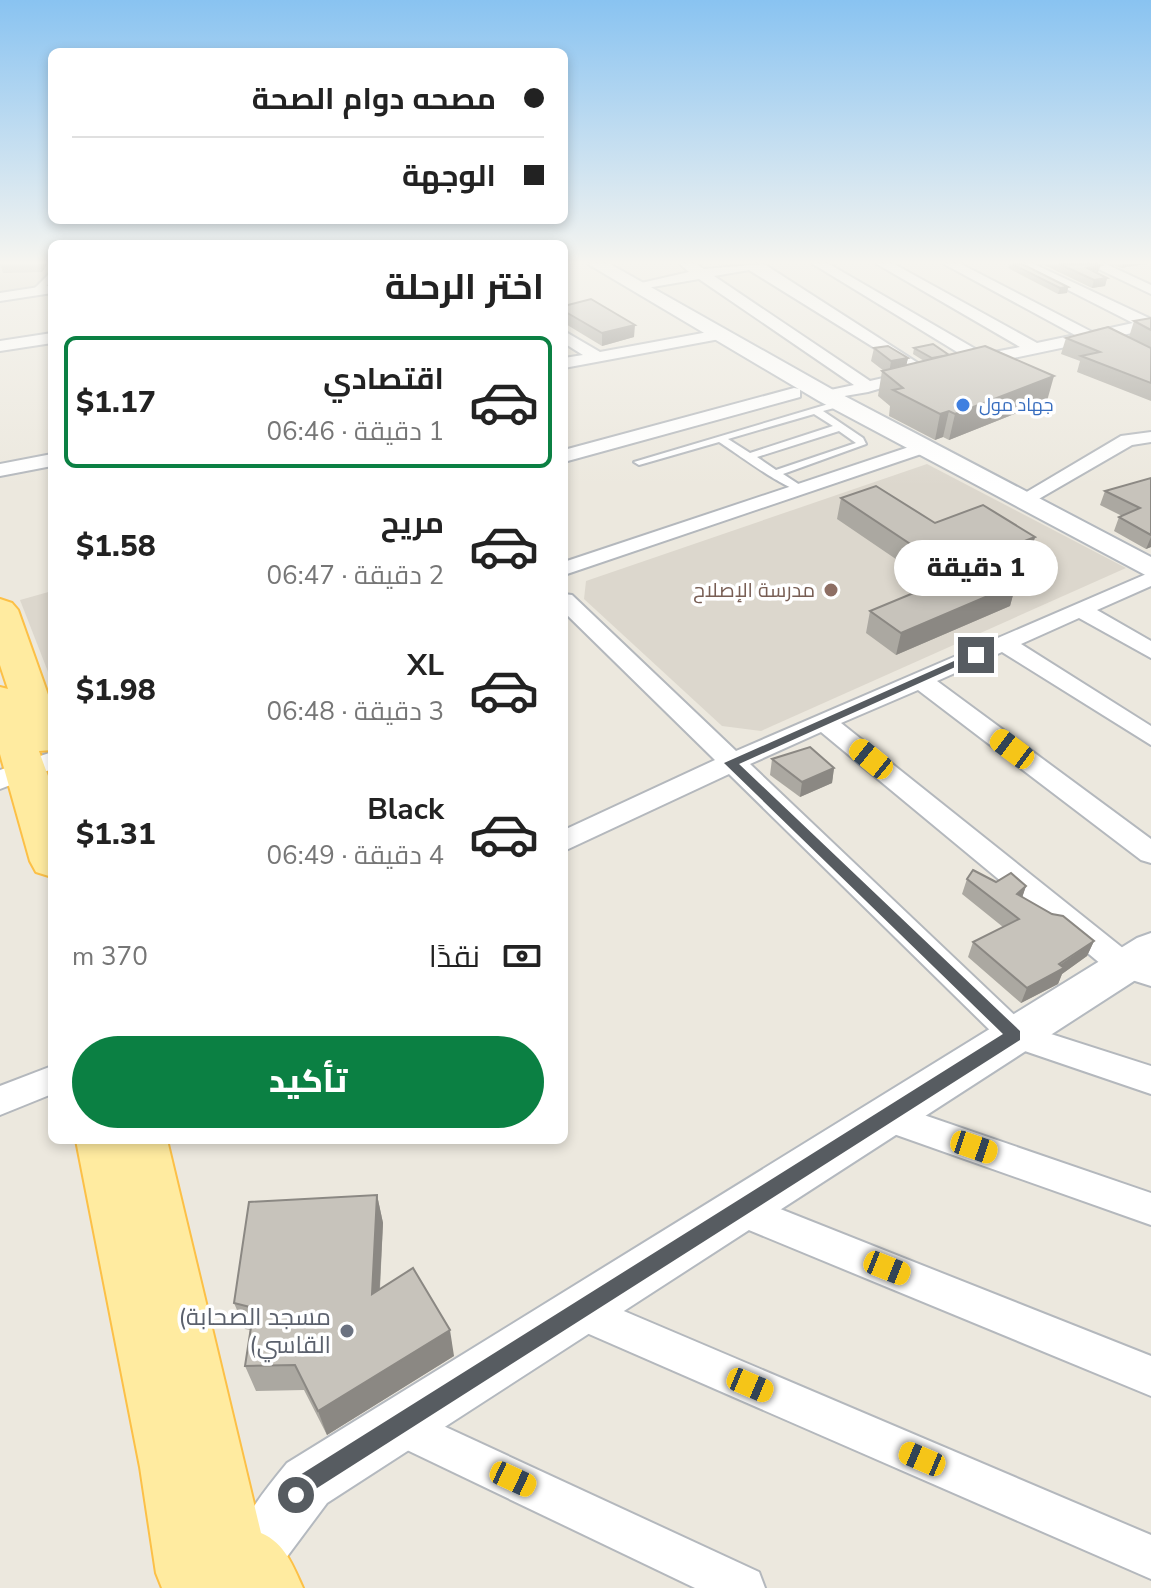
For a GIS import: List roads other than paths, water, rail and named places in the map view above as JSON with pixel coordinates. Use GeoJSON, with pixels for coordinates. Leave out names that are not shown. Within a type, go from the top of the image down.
{"type":"FeatureCollection","features":[{"type":"Feature","properties":{"kind":"main road"},"geometry":{"type":"LineString","coordinates":[[0,610],[36,766],[48,837]]}},
{"type":"Feature","properties":{"kind":"main road"},"geometry":{"type":"LineString","coordinates":[[0,699],[36,766]]}},
{"type":"Feature","properties":{"kind":"main road"},"geometry":{"type":"LineString","coordinates":[[104,1144],[173,1467],[225,1574]]}},
{"type":"Feature","properties":{"kind":"main road"},"geometry":{"type":"LineString","coordinates":[[141,1144],[225,1574]]}},
{"type":"Feature","properties":{"kind":"street"},"geometry":{"type":"LineString","coordinates":[[568,362],[702,338]]}},
{"type":"Feature","properties":{"kind":"street"},"geometry":{"type":"LineString","coordinates":[[724,338],[832,409],[924,447],[1151,569]]}},
{"type":"Feature","properties":{"kind":"street"},"geometry":{"type":"LineString","coordinates":[[796,338],[868,387]]}},
{"type":"Feature","properties":{"kind":"street"},"geometry":{"type":"LineString","coordinates":[[832,409],[868,387],[926,373],[871,338]]}},
{"type":"Feature","properties":{"kind":"street"},"geometry":{"type":"LineString","coordinates":[[954,338],[990,358],[1021,368]]}},
{"type":"Feature","properties":{"kind":"street"},"geometry":{"type":"LineString","coordinates":[[1016,338],[1035,349]]}},
{"type":"Feature","properties":{"kind":"street"},"geometry":{"type":"LineString","coordinates":[[954,366],[1088,338]]}},
{"type":"Feature","properties":{"kind":"street"},"geometry":{"type":"LineString","coordinates":[[1104,338],[1128,347]]}},
{"type":"Feature","properties":{"kind":"street"},"geometry":{"type":"LineString","coordinates":[[0,346],[48,339]]}},
{"type":"Feature","properties":{"kind":"street"},"geometry":{"type":"LineString","coordinates":[[568,339],[597,357]]}},
{"type":"Feature","properties":{"kind":"street"},"geometry":{"type":"LineString","coordinates":[[568,455],[794,393]]}},
{"type":"Feature","properties":{"kind":"street"},"geometry":{"type":"LineString","coordinates":[[1023,500],[1127,440],[1151,437]]}},
{"type":"Feature","properties":{"kind":"street"},"geometry":{"type":"LineString","coordinates":[[568,568],[924,447]]}},
{"type":"Feature","properties":{"kind":"street"},"geometry":{"type":"LineString","coordinates":[[0,470],[48,461]]}},
{"type":"Feature","properties":{"kind":"street"},"geometry":{"type":"LineString","coordinates":[[568,839],[730,763],[1151,578]]}},
{"type":"Feature","properties":{"kind":"street"},"geometry":{"type":"LineString","coordinates":[[568,604],[1015,1035],[1151,1080]]}},
{"type":"Feature","properties":{"kind":"street"},"geometry":{"type":"LineString","coordinates":[[1080,609],[1151,651]]}},
{"type":"Feature","properties":{"kind":"street"},"geometry":{"type":"LineString","coordinates":[[1004,643],[1151,737]]}},
{"type":"Feature","properties":{"kind":"street"},"geometry":{"type":"LineString","coordinates":[[920,680],[1151,853]]}},
{"type":"Feature","properties":{"kind":"street"},"geometry":{"type":"LineString","coordinates":[[225,1574],[265,1537],[307,1483],[1015,1035],[1142,963],[824,722]]}},
{"type":"Feature","properties":{"kind":"street"},"geometry":{"type":"LineString","coordinates":[[0,1101],[48,1082]]}},
{"type":"Feature","properties":{"kind":"street"},"geometry":{"type":"LineString","coordinates":[[886,1117],[1151,1209]]}},
{"type":"Feature","properties":{"kind":"street"},"geometry":{"type":"LineString","coordinates":[[740,1209],[1151,1376]]}},
{"type":"Feature","properties":{"kind":"street"},"geometry":{"type":"LineString","coordinates":[[579,1311],[1151,1557]]}},
{"type":"Feature","properties":{"kind":"street"},"geometry":{"type":"LineString","coordinates":[[398,1425],[743,1588]]}},
{"type":"Feature","properties":{"kind":"lane"},"geometry":{"type":"LineString","coordinates":[[639,462],[832,409]]}},
{"type":"Feature","properties":{"kind":"lane"},"geometry":{"type":"LineString","coordinates":[[748,457],[832,409]]}},
{"type":"Feature","properties":{"kind":"lane"},"geometry":{"type":"LineString","coordinates":[[773,474],[861,444],[832,409]]}},
{"type":"Feature","properties":{"kind":"lane"},"geometry":{"type":"LineString","coordinates":[[721,439],[799,489]]}},
{"type":"Feature","properties":{"kind":"place","name":"جهاد مول"},"geometry":{"type":"Point","coordinates":[963,405]}},
{"type":"Feature","properties":{"kind":"place","name":"مدرسة الإصلاح"},"geometry":{"type":"Point","coordinates":[831,590]}},
{"type":"Feature","properties":{"kind":"place","name":"(مسجد الصحابة (القاسي"},"geometry":{"type":"Point","coordinates":[347,1331]}}]}
